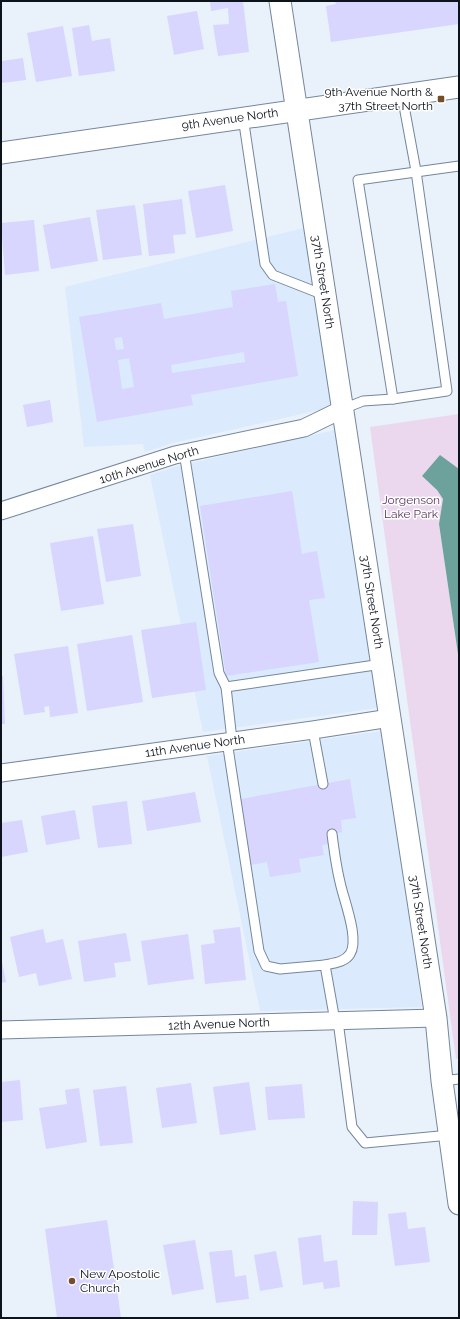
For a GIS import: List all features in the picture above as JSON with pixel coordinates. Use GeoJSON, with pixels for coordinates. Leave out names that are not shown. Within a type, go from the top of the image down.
{"type":"FeatureCollection","features":[{"type":"Feature","properties":{"kind":"street","name":"37th Street North"},"geometry":{"type":"LineString","coordinates":[[280,1],[436,1018],[451,1080],[450,1135],[459,1204]]}},
{"type":"Feature","properties":{"kind":"street","name":"9th Avenue North"},"geometry":{"type":"LineString","coordinates":[[1,153],[459,87]]}},
{"type":"Feature","properties":{"kind":"street","name":"10th Avenue North"},"geometry":{"type":"LineString","coordinates":[[1,511],[184,452],[304,428],[343,409]]}},
{"type":"Feature","properties":{"kind":"street","name":"11th Avenue North"},"geometry":{"type":"LineString","coordinates":[[1,773],[390,718]]}},
{"type":"Feature","properties":{"kind":"street","name":"12th Avenue North"},"geometry":{"type":"LineString","coordinates":[[1,1030],[436,1018]]}},
{"type":"Feature","properties":{"kind":"lane"},"geometry":{"type":"LineString","coordinates":[[343,409],[362,401],[393,399],[447,391],[416,172],[402,95]]}},
{"type":"Feature","properties":{"kind":"lane"},"geometry":{"type":"LineString","coordinates":[[243,117],[265,264],[273,275],[325,295]]}},
{"type":"Feature","properties":{"kind":"lane"},"geometry":{"type":"LineString","coordinates":[[393,399],[358,180],[459,166]]}},
{"type":"Feature","properties":{"kind":"lane"},"geometry":{"type":"LineString","coordinates":[[184,452],[219,673],[226,687],[229,741],[259,951],[266,966],[280,969],[325,965],[341,961],[350,954],[353,941],[340,881],[332,834]]}},
{"type":"Feature","properties":{"kind":"lane"},"geometry":{"type":"LineString","coordinates":[[226,687],[382,664]]}},
{"type":"Feature","properties":{"kind":"lane"},"geometry":{"type":"LineString","coordinates":[[313,730],[323,784]]}},
{"type":"Feature","properties":{"kind":"lane"},"geometry":{"type":"LineString","coordinates":[[325,965],[337,1021],[352,1127],[365,1143],[450,1135]]}},
{"type":"Feature","properties":{"kind":"shaded area"},"geometry":{"type":"Polygon","coordinates":[[[304,228],[332,407],[173,443],[145,452],[143,444],[84,447],[65,287],[304,228]]]}},
{"type":"Feature","properties":{"kind":"shaded area"},"geometry":{"type":"Polygon","coordinates":[[[335,430],[378,708],[203,732],[150,475],[178,466],[335,430]]]}},
{"type":"Feature","properties":{"kind":"shaded area"},"geometry":{"type":"Polygon","coordinates":[[[440,455],[459,469],[459,661],[439,524],[443,499],[437,490],[422,476],[440,455]]]}},
{"type":"Feature","properties":{"kind":"shaded area"},"geometry":{"type":"Polygon","coordinates":[[[382,731],[422,1007],[260,1011],[207,756],[382,731]]]}},
{"type":"Feature","properties":{"kind":"green space","name":"Jorgenson Lake Park"},"geometry":{"type":"Polygon","coordinates":[[[459,414],[459,469],[422,476],[437,490],[443,499],[439,525],[459,661],[459,1058],[456,1059],[370,427],[459,414]]]}},
{"type":"Feature","properties":{"kind":"building"},"geometry":{"type":"Polygon","coordinates":[[[210,1],[243,1],[249,52],[218,56],[213,25],[229,24],[228,8],[211,11],[210,1]]]}},
{"type":"Feature","properties":{"kind":"building"},"geometry":{"type":"Polygon","coordinates":[[[335,1],[459,1],[459,24],[331,42],[326,6],[336,4],[335,1]]]}},
{"type":"Feature","properties":{"kind":"building"},"geometry":{"type":"Polygon","coordinates":[[[197,11],[204,49],[174,55],[167,16],[197,11]]]}},
{"type":"Feature","properties":{"kind":"building"},"geometry":{"type":"Polygon","coordinates":[[[89,25],[92,41],[110,38],[115,71],[79,76],[72,28],[89,25]]]}},
{"type":"Feature","properties":{"kind":"building"},"geometry":{"type":"Polygon","coordinates":[[[63,26],[72,76],[36,82],[27,33],[63,26]]]}},
{"type":"Feature","properties":{"kind":"building"},"geometry":{"type":"Polygon","coordinates":[[[1,57],[2,61],[23,58],[26,80],[1,83],[1,57]]]}},
{"type":"Feature","properties":{"kind":"building"},"geometry":{"type":"Polygon","coordinates":[[[225,185],[233,231],[196,238],[188,191],[225,185]]]}},
{"type":"Feature","properties":{"kind":"building"},"geometry":{"type":"Polygon","coordinates":[[[182,199],[186,234],[173,235],[175,253],[149,256],[143,204],[182,199]]]}},
{"type":"Feature","properties":{"kind":"building"},"geometry":{"type":"Polygon","coordinates":[[[135,205],[142,255],[103,260],[96,210],[135,205]]]}},
{"type":"Feature","properties":{"kind":"building"},"geometry":{"type":"Polygon","coordinates":[[[90,217],[98,261],[51,269],[43,225],[90,217]]]}},
{"type":"Feature","properties":{"kind":"building"},"geometry":{"type":"Polygon","coordinates":[[[34,220],[39,271],[5,275],[1,223],[34,220]]]}},
{"type":"Feature","properties":{"kind":"building"},"geometry":{"type":"Polygon","coordinates":[[[275,284],[278,302],[286,301],[298,376],[191,395],[193,405],[97,422],[79,317],[161,303],[164,319],[233,307],[231,291],[275,284]],[[122,337],[114,338],[116,350],[124,349],[122,337]],[[244,352],[171,365],[172,373],[245,362],[244,352]],[[129,358],[118,360],[122,389],[134,387],[129,358]]]}},
{"type":"Feature","properties":{"kind":"building"},"geometry":{"type":"Polygon","coordinates":[[[50,400],[53,422],[27,427],[23,405],[50,400]]]}},
{"type":"Feature","properties":{"kind":"building"},"geometry":{"type":"Polygon","coordinates":[[[292,491],[302,554],[317,551],[325,598],[309,600],[319,662],[226,676],[200,506],[292,491]]]}},
{"type":"Feature","properties":{"kind":"building"},"geometry":{"type":"Polygon","coordinates":[[[133,524],[141,576],[106,582],[97,529],[133,524]]]}},
{"type":"Feature","properties":{"kind":"building"},"geometry":{"type":"Polygon","coordinates":[[[93,536],[104,604],[61,611],[50,543],[93,536]]]}},
{"type":"Feature","properties":{"kind":"building"},"geometry":{"type":"Polygon","coordinates":[[[196,622],[206,690],[152,698],[141,630],[196,622]]]}},
{"type":"Feature","properties":{"kind":"building"},"geometry":{"type":"Polygon","coordinates":[[[132,635],[143,702],[87,711],[77,644],[132,635]]]}},
{"type":"Feature","properties":{"kind":"building"},"geometry":{"type":"Polygon","coordinates":[[[68,646],[78,713],[50,717],[49,706],[44,707],[45,712],[24,715],[14,654],[68,646]]]}},
{"type":"Feature","properties":{"kind":"building"},"geometry":{"type":"Polygon","coordinates":[[[1,676],[3,676],[5,724],[1,724],[1,676]]]}},
{"type":"Feature","properties":{"kind":"building"},"geometry":{"type":"Polygon","coordinates":[[[350,779],[356,818],[341,820],[342,832],[331,834],[333,843],[322,845],[324,855],[299,859],[301,872],[270,877],[267,862],[251,865],[241,799],[350,779]]]}},
{"type":"Feature","properties":{"kind":"building"},"geometry":{"type":"Polygon","coordinates":[[[195,792],[201,822],[147,831],[142,801],[195,792]]]}},
{"type":"Feature","properties":{"kind":"building"},"geometry":{"type":"Polygon","coordinates":[[[127,801],[132,844],[98,848],[92,806],[127,801]]]}},
{"type":"Feature","properties":{"kind":"building"},"geometry":{"type":"Polygon","coordinates":[[[75,810],[80,839],[46,845],[41,816],[75,810]]]}},
{"type":"Feature","properties":{"kind":"building"},"geometry":{"type":"Polygon","coordinates":[[[22,820],[28,852],[1,857],[1,823],[22,820]]]}},
{"type":"Feature","properties":{"kind":"building"},"geometry":{"type":"Polygon","coordinates":[[[240,927],[246,980],[205,984],[201,945],[215,943],[213,930],[240,927]]]}},
{"type":"Feature","properties":{"kind":"building"},"geometry":{"type":"Polygon","coordinates":[[[43,929],[46,943],[63,939],[72,979],[39,986],[36,973],[19,977],[10,937],[43,929]]]}},
{"type":"Feature","properties":{"kind":"building"},"geometry":{"type":"Polygon","coordinates":[[[126,933],[131,961],[114,963],[116,977],[84,982],[78,941],[126,933]]]}},
{"type":"Feature","properties":{"kind":"building"},"geometry":{"type":"Polygon","coordinates":[[[188,934],[194,979],[148,985],[141,941],[188,934]]]}},
{"type":"Feature","properties":{"kind":"building"},"geometry":{"type":"Polygon","coordinates":[[[1,957],[6,982],[1,983],[1,957]]]}},
{"type":"Feature","properties":{"kind":"building"},"geometry":{"type":"Polygon","coordinates":[[[20,1080],[23,1120],[1,1122],[1,1082],[20,1080]]]}},
{"type":"Feature","properties":{"kind":"building"},"geometry":{"type":"Polygon","coordinates":[[[249,1082],[256,1130],[220,1135],[213,1087],[249,1082]]]}},
{"type":"Feature","properties":{"kind":"building"},"geometry":{"type":"Polygon","coordinates":[[[191,1083],[197,1123],[162,1128],[156,1088],[191,1083]]]}},
{"type":"Feature","properties":{"kind":"building"},"geometry":{"type":"Polygon","coordinates":[[[302,1084],[305,1118],[268,1120],[265,1087],[302,1084]]]}},
{"type":"Feature","properties":{"kind":"building"},"geometry":{"type":"Polygon","coordinates":[[[126,1086],[133,1143],[100,1146],[93,1090],[126,1086]]]}},
{"type":"Feature","properties":{"kind":"building"},"geometry":{"type":"Polygon","coordinates":[[[79,1088],[87,1142],[46,1149],[39,1108],[67,1104],[65,1090],[79,1088]]]}},
{"type":"Feature","properties":{"kind":"building"},"geometry":{"type":"Polygon","coordinates":[[[353,1201],[378,1202],[377,1235],[352,1235],[353,1201]]]}},
{"type":"Feature","properties":{"kind":"building"},"geometry":{"type":"Polygon","coordinates":[[[406,1212],[408,1229],[425,1227],[430,1262],[395,1266],[388,1214],[406,1212]]]}},
{"type":"Feature","properties":{"kind":"building"},"geometry":{"type":"Polygon","coordinates":[[[107,1220],[121,1318],[57,1318],[45,1229],[107,1220]]]}},
{"type":"Feature","properties":{"kind":"building"},"geometry":{"type":"Polygon","coordinates":[[[321,1235],[324,1262],[337,1260],[340,1287],[324,1289],[323,1282],[303,1285],[298,1238],[321,1235]]]}},
{"type":"Feature","properties":{"kind":"building"},"geometry":{"type":"Polygon","coordinates":[[[195,1240],[204,1289],[172,1295],[163,1245],[195,1240]]]}},
{"type":"Feature","properties":{"kind":"building"},"geometry":{"type":"Polygon","coordinates":[[[232,1250],[235,1277],[246,1275],[249,1299],[216,1303],[209,1252],[232,1250]]]}},
{"type":"Feature","properties":{"kind":"building"},"geometry":{"type":"Polygon","coordinates":[[[276,1251],[283,1287],[260,1291],[254,1255],[276,1251]]]}},
{"type":"Feature","properties":{"kind":"place","name":"9th Avenue North & 37th Street North"},"geometry":{"type":"Point","coordinates":[441,99]}},
{"type":"Feature","properties":{"kind":"place","name":"New Apostolic Church"},"geometry":{"type":"Point","coordinates":[72,1281]}}]}
